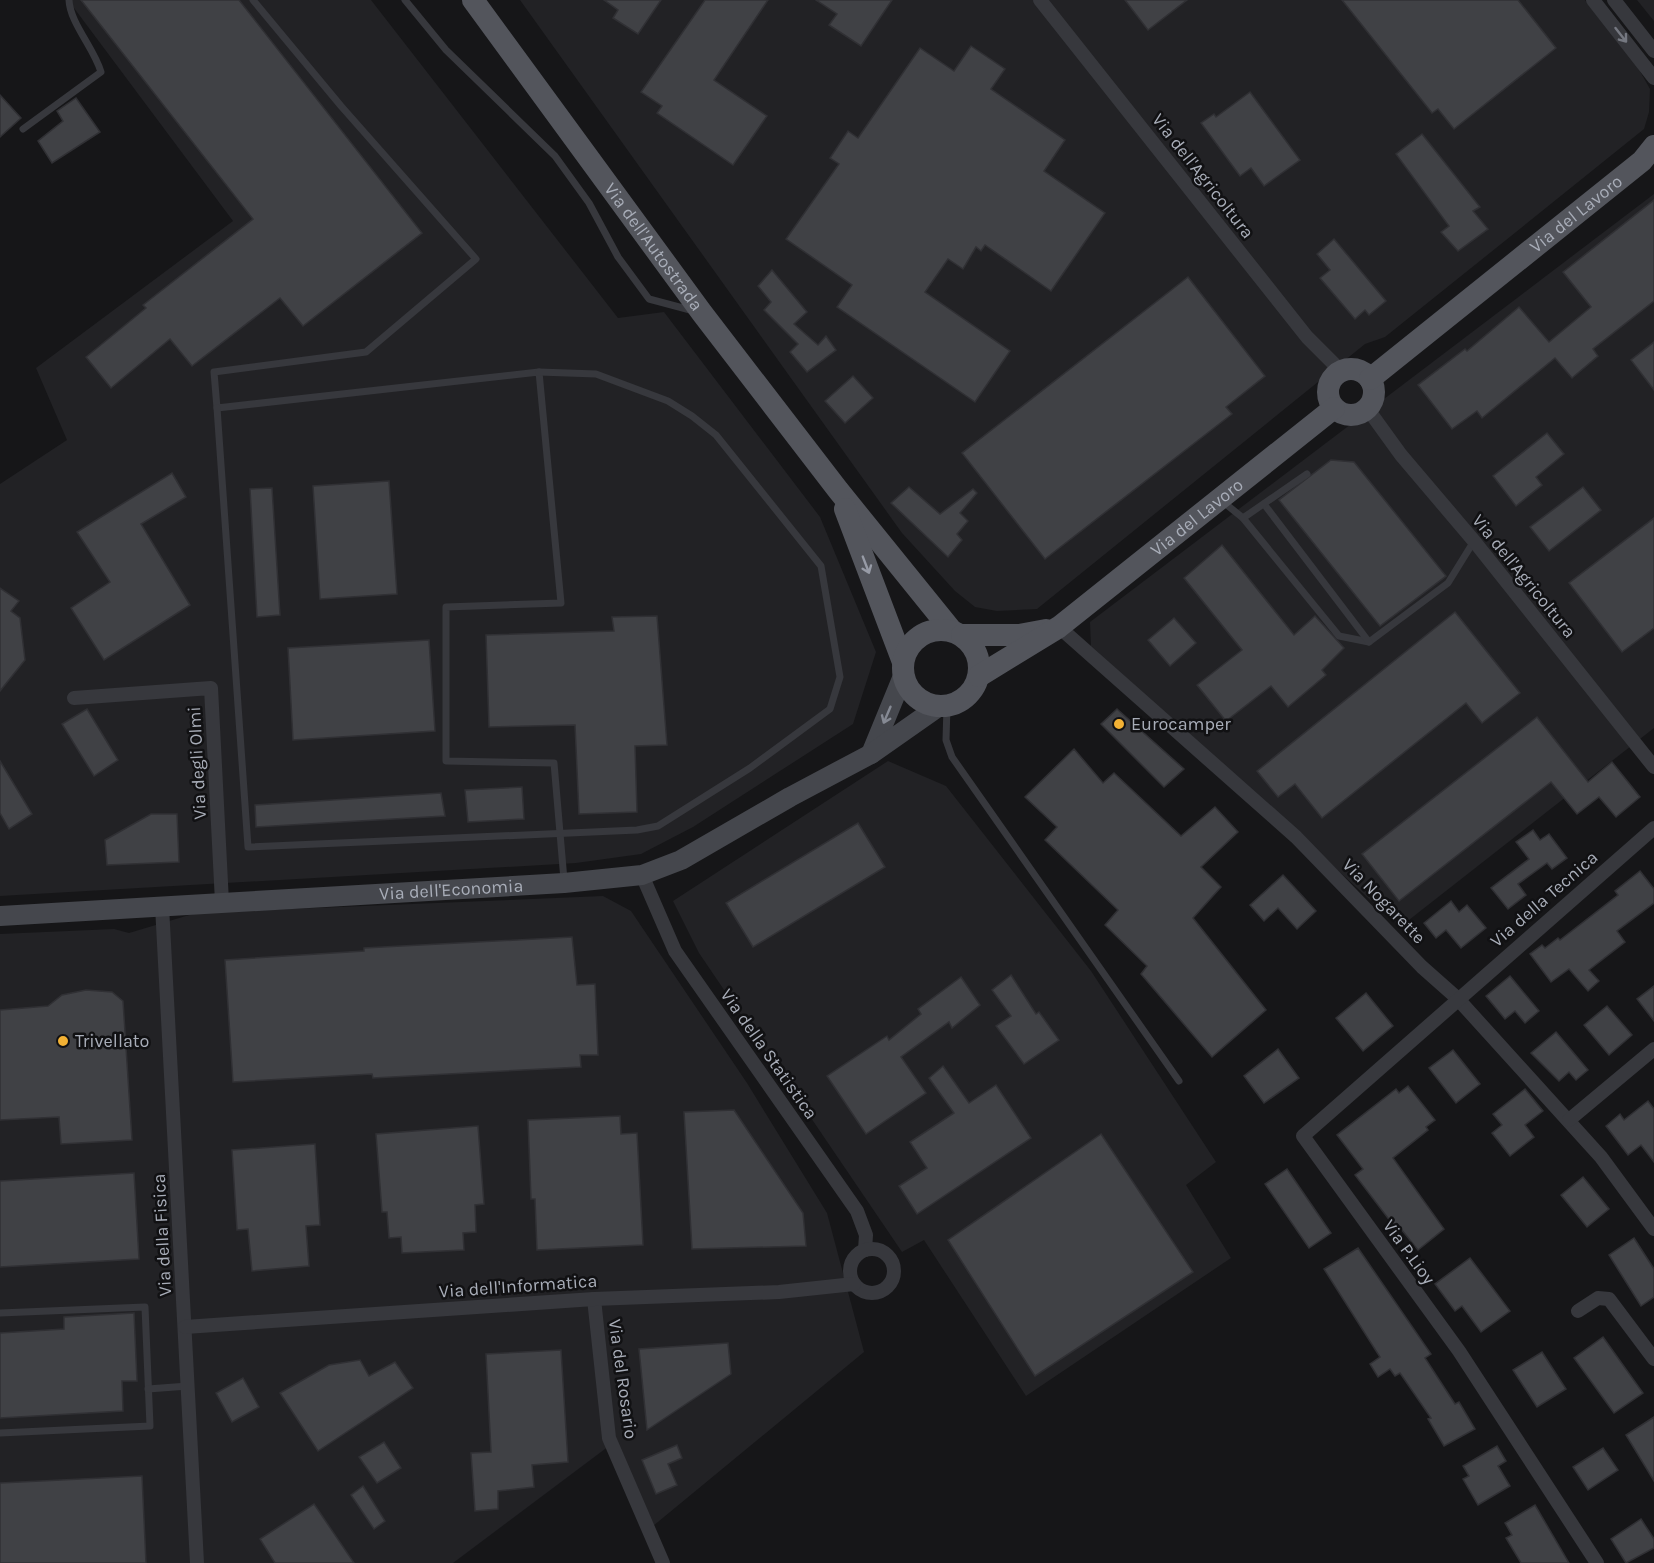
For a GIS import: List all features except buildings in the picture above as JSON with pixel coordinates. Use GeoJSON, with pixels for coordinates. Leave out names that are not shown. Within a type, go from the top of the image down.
{"type":"FeatureCollection","features":[{"type":"Feature","properties":{"kind":"main road","name":"Via dell'Autostrada"},"geometry":{"type":"LineString","coordinates":[[473,0],[702,313],[838,490],[957,633],[977,653],[979,676]]}},
{"type":"Feature","properties":{"kind":"main road","name":"Via del Lavoro"},"geometry":{"type":"LineString","coordinates":[[1370,379],[1650,154]]}},
{"type":"Feature","properties":{"kind":"main road"},"geometry":{"type":"LineString","coordinates":[[1353,369],[1370,379],[1373,397],[1367,408],[1354,415],[1347,415],[1335,408],[1328,395],[1328,388],[1335,375],[1341,371],[1353,369]]}},
{"type":"Feature","properties":{"kind":"main road","name":"Via del Lavoro"},"geometry":{"type":"LineString","coordinates":[[979,676],[1059,627],[1335,408]]}},
{"type":"Feature","properties":{"kind":"main road","name":"Via dell'Autostrada"},"geometry":{"type":"LineString","coordinates":[[838,490],[903,669],[916,697],[942,706]]}},
{"type":"Feature","properties":{"kind":"main road","name":"Via del Lavoro"},"geometry":{"type":"LineString","coordinates":[[957,633],[1019,635],[1059,627]]}},
{"type":"Feature","properties":{"kind":"main road"},"geometry":{"type":"LineString","coordinates":[[871,754],[903,669],[907,650],[915,639],[932,631],[957,633]]}},
{"type":"Feature","properties":{"kind":"main road"},"geometry":{"type":"LineString","coordinates":[[942,706],[968,696],[979,676]]}},
{"type":"Feature","properties":{"kind":"main road","name":"Via dell'Economia"},"geometry":{"type":"LineString","coordinates":[[0,916],[564,883],[642,875],[681,861],[790,797],[871,754],[942,706]]}},
{"type":"Feature","properties":{"kind":"street","name":"Via dell'Agricoltura"},"geometry":{"type":"LineString","coordinates":[[1040,0],[1307,337],[1341,371]]}},
{"type":"Feature","properties":{"kind":"street"},"geometry":{"type":"LineString","coordinates":[[1593,0],[1654,78]]}},
{"type":"Feature","properties":{"kind":"street"},"geometry":{"type":"LineString","coordinates":[[1614,0],[1654,51]]}},
{"type":"Feature","properties":{"kind":"street","name":"Via dell'Agricoltura"},"geometry":{"type":"LineString","coordinates":[[1367,408],[1401,455],[1474,541],[1654,767]]}},
{"type":"Feature","properties":{"kind":"street","name":"Via Nogarette"},"geometry":{"type":"LineString","coordinates":[[1059,627],[1296,837],[1422,967],[1457,998],[1601,1157],[1654,1229]]}},
{"type":"Feature","properties":{"kind":"street","name":"Via degli Olmi"},"geometry":{"type":"LineString","coordinates":[[74,698],[212,688],[222,902]]}},
{"type":"Feature","properties":{"kind":"street","name":"Via della Tecnica"},"geometry":{"type":"LineString","coordinates":[[1457,998],[1654,828]]}},
{"type":"Feature","properties":{"kind":"street","name":"Via della Statistica"},"geometry":{"type":"LineString","coordinates":[[642,875],[675,951],[857,1211],[866,1235],[865,1250]]}},
{"type":"Feature","properties":{"kind":"street","name":"Via della Fisica"},"geometry":{"type":"LineString","coordinates":[[162,906],[197,1563]]}},
{"type":"Feature","properties":{"kind":"street","name":"Via P.Lioy"},"geometry":{"type":"LineString","coordinates":[[1457,998],[1303,1136],[1459,1351],[1597,1563]]}},
{"type":"Feature","properties":{"kind":"street"},"geometry":{"type":"LineString","coordinates":[[1569,1120],[1654,1049]]}},
{"type":"Feature","properties":{"kind":"street"},"geometry":{"type":"LineString","coordinates":[[865,1250],[879,1250],[890,1258],[894,1271],[892,1278],[889,1284],[878,1292],[865,1292],[854,1284],[850,1271],[851,1264],[865,1250]]}},
{"type":"Feature","properties":{"kind":"street","name":"Via dell'Informatica"},"geometry":{"type":"LineString","coordinates":[[185,1327],[594,1299],[779,1292],[854,1284]]}},
{"type":"Feature","properties":{"kind":"street"},"geometry":{"type":"LineString","coordinates":[[1578,1311],[1598,1298],[1609,1299],[1654,1359]]}},
{"type":"Feature","properties":{"kind":"street","name":"Via del Rosario"},"geometry":{"type":"LineString","coordinates":[[594,1299],[609,1438],[663,1563]]}},
{"type":"Feature","properties":{"kind":"lane"},"geometry":{"type":"LineString","coordinates":[[24,129],[101,72],[96,56],[69,10],[69,0]]}},
{"type":"Feature","properties":{"kind":"lane"},"geometry":{"type":"LineString","coordinates":[[217,408],[539,372],[596,374],[668,400],[716,435],[821,566],[840,677],[830,709],[750,768],[658,826],[560,833],[248,847],[214,372],[366,352],[476,260],[341,106],[253,0]]}},
{"type":"Feature","properties":{"kind":"lane"},"geometry":{"type":"LineString","coordinates":[[405,0],[446,50],[555,156],[589,203],[618,257],[649,299],[702,313]]}},
{"type":"Feature","properties":{"kind":"lane"},"geometry":{"type":"LineString","coordinates":[[539,372],[561,603],[446,608],[446,761],[554,763],[564,883]]}},
{"type":"Feature","properties":{"kind":"lane"},"geometry":{"type":"LineString","coordinates":[[1243,518],[1307,474]]}},
{"type":"Feature","properties":{"kind":"lane"},"geometry":{"type":"LineString","coordinates":[[1220,500],[1243,518],[1338,636],[1369,642],[1448,583],[1474,541]]}},
{"type":"Feature","properties":{"kind":"lane"},"geometry":{"type":"LineString","coordinates":[[1264,504],[1369,642]]}},
{"type":"Feature","properties":{"kind":"lane"},"geometry":{"type":"LineString","coordinates":[[942,706],[946,740],[951,758],[1179,1081]]}},
{"type":"Feature","properties":{"kind":"lane"},"geometry":{"type":"LineString","coordinates":[[0,1313],[145,1307],[150,1426],[0,1432]]}},
{"type":"Feature","properties":{"kind":"lane"},"geometry":{"type":"LineString","coordinates":[[148,1389],[188,1386]]}},
{"type":"Feature","properties":{"kind":"shaded area"},"geometry":{"type":"Polygon","coordinates":[[[68,0],[371,0],[618,318],[664,312],[820,517],[876,652],[853,724],[693,827],[641,854],[576,863],[0,896],[0,484],[67,440],[36,368],[233,221],[68,0]]]}},
{"type":"Feature","properties":{"kind":"shaded area"},"geometry":{"type":"Polygon","coordinates":[[[520,0],[1585,0],[1637,66],[1650,89],[1649,112],[1644,129],[1385,337],[1365,344],[1037,609],[997,611],[975,607],[955,591],[902,533],[520,0]]]}},
{"type":"Feature","properties":{"kind":"shaded area"},"geometry":{"type":"Polygon","coordinates":[[[1637,0],[1654,0],[1654,21],[1637,0]]]}},
{"type":"Feature","properties":{"kind":"shaded area"},"geometry":{"type":"Polygon","coordinates":[[[1654,194],[1654,728],[1400,927],[1091,646],[1090,622],[1654,194]]]}},
{"type":"Feature","properties":{"kind":"shaded area"},"geometry":{"type":"Polygon","coordinates":[[[888,761],[946,786],[1091,971],[1216,1162],[1186,1185],[1231,1258],[1026,1396],[924,1240],[902,1252],[699,953],[673,901],[888,761]]]}},
{"type":"Feature","properties":{"kind":"shaded area"},"geometry":{"type":"Polygon","coordinates":[[[603,896],[631,911],[747,1083],[827,1213],[864,1352],[647,1531],[609,1446],[453,1563],[0,1563],[0,934],[114,929],[129,933],[196,913],[603,896]]]}},
{"type":"Feature","properties":{"kind":"place","name":"Eurocamper"},"geometry":{"type":"Point","coordinates":[1119,724]}},
{"type":"Feature","properties":{"kind":"place","name":"Trivellato"},"geometry":{"type":"Point","coordinates":[63,1041]}}]}
